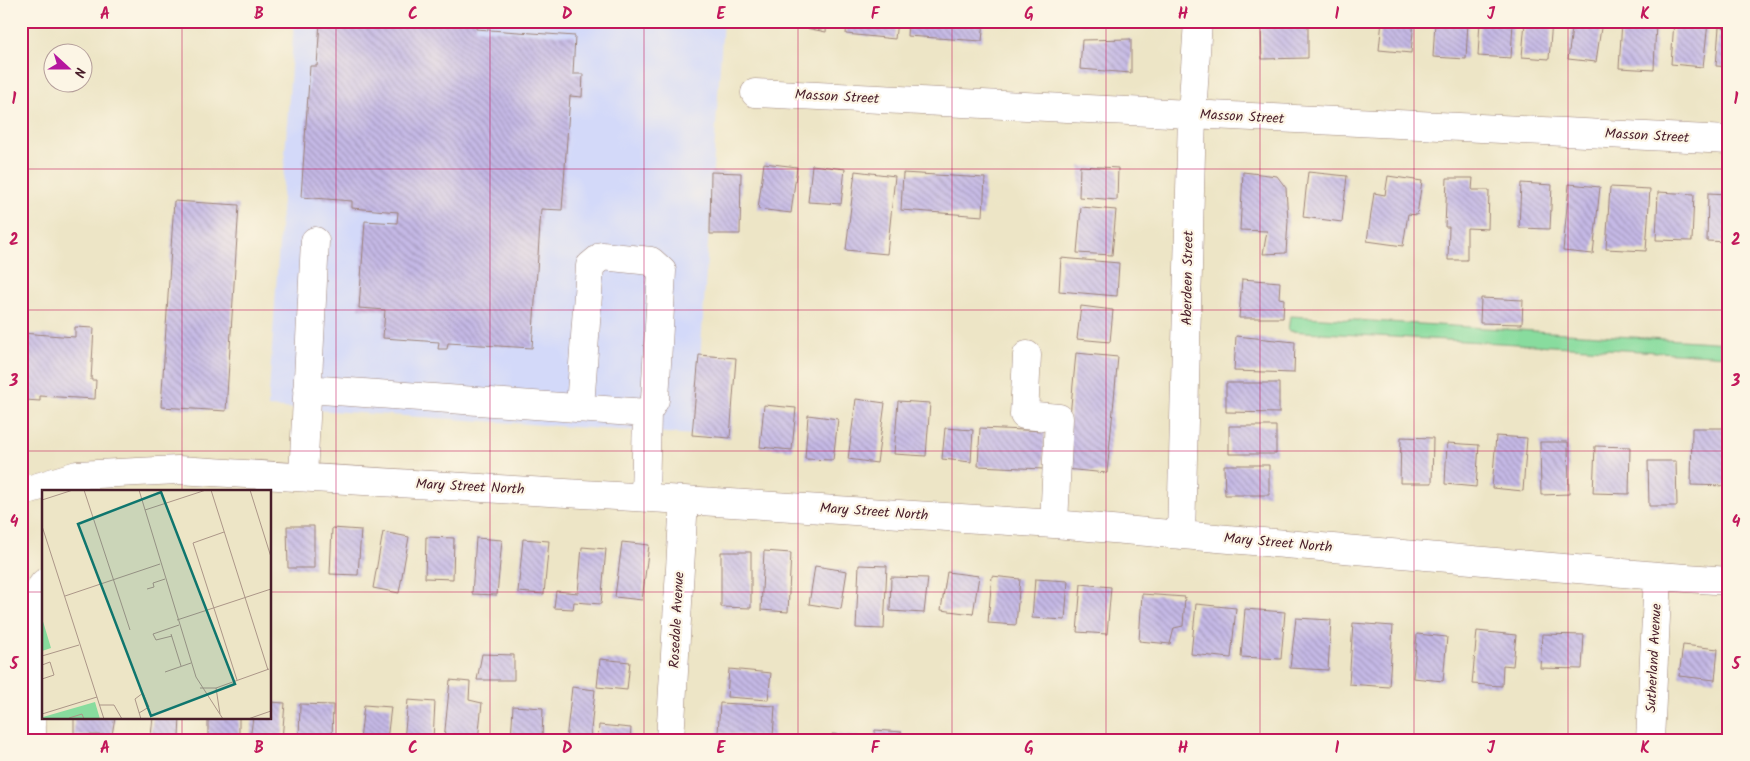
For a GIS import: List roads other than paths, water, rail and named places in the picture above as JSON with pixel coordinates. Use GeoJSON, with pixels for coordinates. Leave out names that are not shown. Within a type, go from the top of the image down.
{"type":"FeatureCollection","features":[{"type":"Feature","properties":{"kind":"street","name":"Aberdeen Street"},"geometry":{"type":"LineString","coordinates":[[1181,535],[1192,115],[1198,21]]}},
{"type":"Feature","properties":{"kind":"street","name":"Masson Street"},"geometry":{"type":"LineString","coordinates":[[755,93],[1729,140]]}},
{"type":"Feature","properties":{"kind":"street"},"geometry":{"type":"LineString","coordinates":[[303,478],[314,241]]}},
{"type":"Feature","properties":{"kind":"street"},"geometry":{"type":"LineString","coordinates":[[580,407],[590,266],[602,256],[651,261],[662,271],[655,400],[647,413],[645,498]]}},
{"type":"Feature","properties":{"kind":"street"},"geometry":{"type":"LineString","coordinates":[[1027,355],[1024,416],[1059,418],[1054,524]]}},
{"type":"Feature","properties":{"kind":"street"},"geometry":{"type":"LineString","coordinates":[[308,389],[647,413]]}},
{"type":"Feature","properties":{"kind":"street","name":"Mary Street North"},"geometry":{"type":"LineString","coordinates":[[21,492],[178,470],[1054,524],[1729,581]]}},
{"type":"Feature","properties":{"kind":"street","name":"Rosedale Avenue"},"geometry":{"type":"LineString","coordinates":[[670,740],[684,500]]}},
{"type":"Feature","properties":{"kind":"street","name":"Sutherland Avenue"},"geometry":{"type":"LineString","coordinates":[[1650,740],[1658,576]]}},
{"type":"Feature","properties":{"kind":"street"},"geometry":{"type":"LineString","coordinates":[[32,595],[32,740]]}}]}
